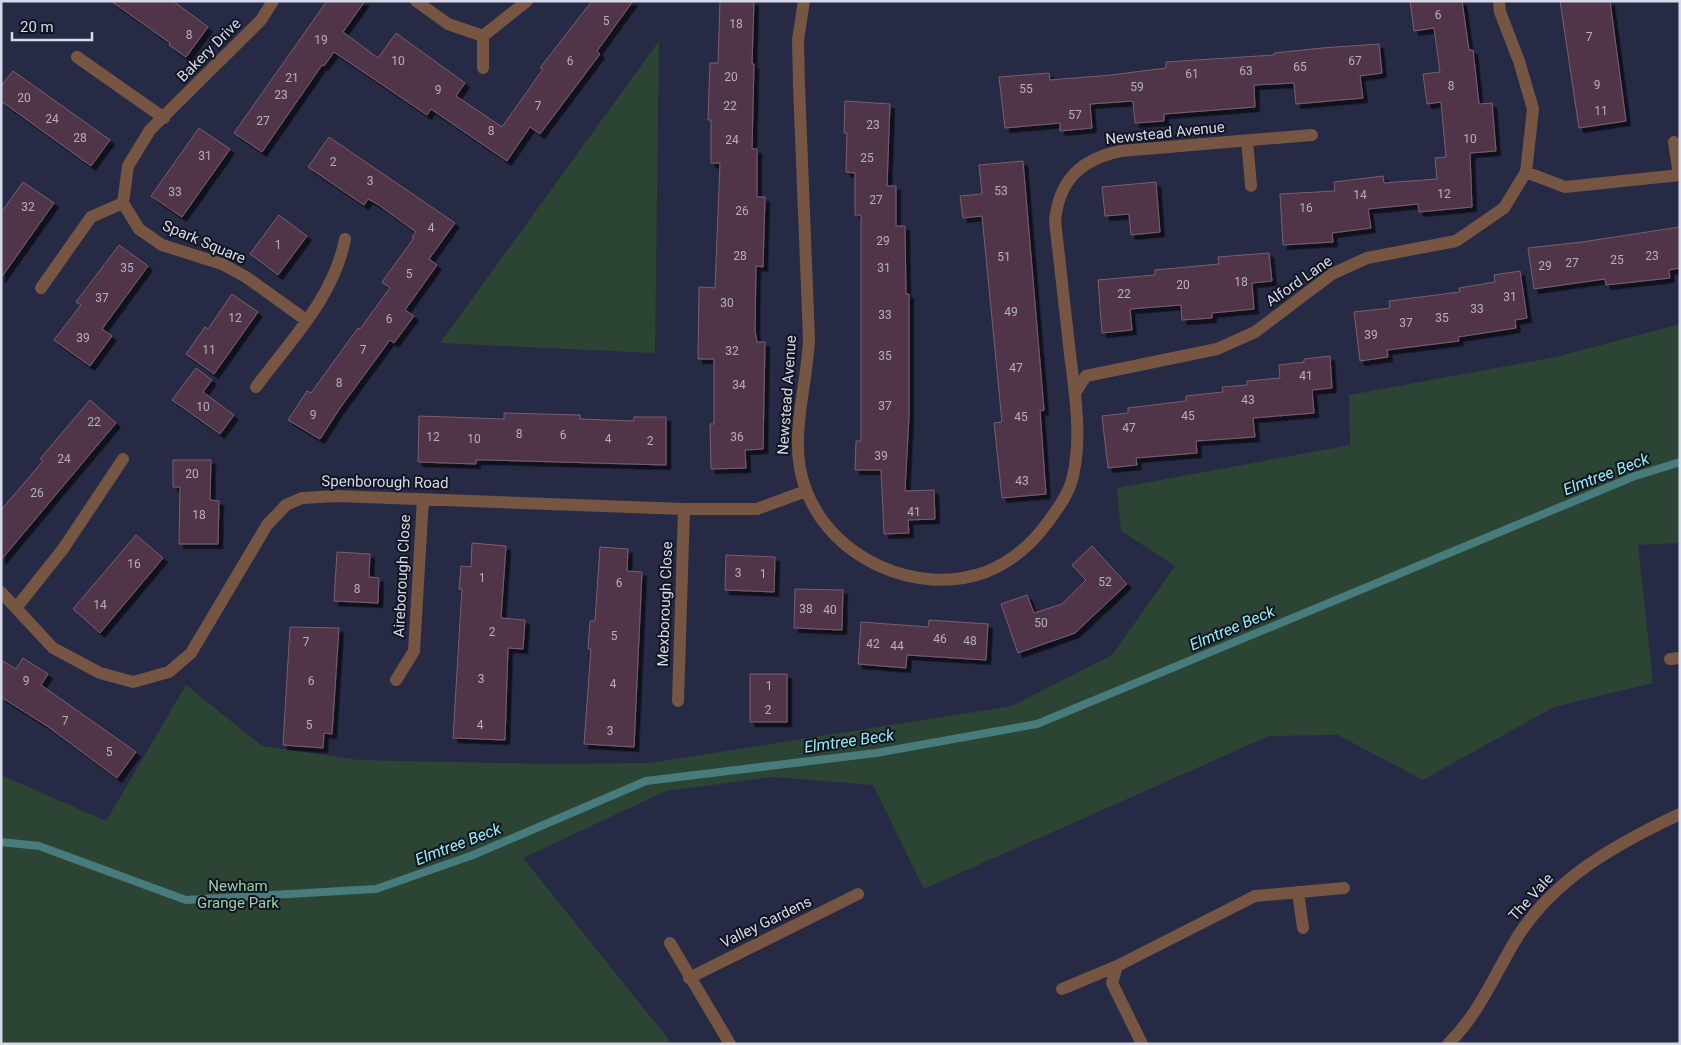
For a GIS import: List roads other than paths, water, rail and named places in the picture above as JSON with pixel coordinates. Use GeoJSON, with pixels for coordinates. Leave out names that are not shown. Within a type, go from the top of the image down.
{"type":"FeatureCollection","features":[{"type":"Feature","properties":{"kind":"street","name":"Bakery Drive"},"geometry":{"type":"LineString","coordinates":[[124,203],[128,166],[150,130],[261,20],[273,1]]}},
{"type":"Feature","properties":{"kind":"street"},"geometry":{"type":"LineString","coordinates":[[416,1],[448,24],[483,36]]}},
{"type":"Feature","properties":{"kind":"street"},"geometry":{"type":"LineString","coordinates":[[483,36],[527,1]]}},
{"type":"Feature","properties":{"kind":"street","name":"Newstead Avenue"},"geometry":{"type":"LineString","coordinates":[[804,1],[798,40],[798,86],[809,339],[808,371],[798,429],[798,461],[806,491],[822,521],[848,549],[875,565],[908,576],[946,580],[986,572],[1022,552],[1044,528],[1063,502],[1073,477],[1077,452],[1075,393],[1055,221],[1057,201],[1066,184],[1080,168],[1100,155],[1121,151],[1247,142],[1312,135]]}},
{"type":"Feature","properties":{"kind":"street","name":"Alford Lane"},"geometry":{"type":"LineString","coordinates":[[1075,393],[1086,376],[1217,348],[1255,332],[1332,274],[1367,258],[1456,241],[1504,208],[1526,172],[1533,109],[1519,61],[1500,12],[1499,1]]}},
{"type":"Feature","properties":{"kind":"street"},"geometry":{"type":"LineString","coordinates":[[483,36],[483,68]]}},
{"type":"Feature","properties":{"kind":"street"},"geometry":{"type":"LineString","coordinates":[[77,57],[164,118]]}},
{"type":"Feature","properties":{"kind":"street","name":"Newstead Avenue"},"geometry":{"type":"LineString","coordinates":[[1247,142],[1250,186]]}},
{"type":"Feature","properties":{"kind":"street"},"geometry":{"type":"LineString","coordinates":[[1526,172],[1566,187],[1679,175],[1674,142]]}},
{"type":"Feature","properties":{"kind":"street"},"geometry":{"type":"LineString","coordinates":[[41,288],[91,217],[124,203]]}},
{"type":"Feature","properties":{"kind":"street","name":"Spark Square"},"geometry":{"type":"LineString","coordinates":[[124,203],[139,228],[162,245],[222,264],[246,277],[306,320]]}},
{"type":"Feature","properties":{"kind":"street"},"geometry":{"type":"LineString","coordinates":[[256,387],[329,288],[340,264],[345,240]]}},
{"type":"Feature","properties":{"kind":"street"},"geometry":{"type":"LineString","coordinates":[[16,608],[64,549],[122,459]]}},
{"type":"Feature","properties":{"kind":"street","name":"Spenborough Road"},"geometry":{"type":"LineString","coordinates":[[1,592],[53,648],[100,673],[133,682],[169,672],[191,654],[267,524],[286,505],[302,498],[337,496],[757,509],[806,491]]}},
{"type":"Feature","properties":{"kind":"street","name":"Aireborough Close"},"geometry":{"type":"LineString","coordinates":[[396,680],[414,651],[423,499]]}},
{"type":"Feature","properties":{"kind":"street","name":"Mexborough Close"},"geometry":{"type":"LineString","coordinates":[[678,701],[684,508]]}},
{"type":"Feature","properties":{"kind":"street","name":"The Vale"},"geometry":{"type":"LineString","coordinates":[[1448,1044],[1465,1027],[1494,982],[1518,935],[1544,903],[1574,874],[1615,846],[1680,814]]}},
{"type":"Feature","properties":{"kind":"street"},"geometry":{"type":"LineString","coordinates":[[1062,989],[1117,966],[1255,896],[1344,888]]}},
{"type":"Feature","properties":{"kind":"street"},"geometry":{"type":"LineString","coordinates":[[1298,892],[1303,928]]}},
{"type":"Feature","properties":{"kind":"street","name":"Valley Gardens"},"geometry":{"type":"LineString","coordinates":[[689,978],[858,894]]}},
{"type":"Feature","properties":{"kind":"street"},"geometry":{"type":"LineString","coordinates":[[670,943],[689,978],[730,1044]]}},
{"type":"Feature","properties":{"kind":"street"},"geometry":{"type":"LineString","coordinates":[[1117,966],[1112,983],[1142,1044]]}},
{"type":"Feature","properties":{"kind":"waterway","name":"Elmtree Beck"},"geometry":{"type":"LineString","coordinates":[[1,842],[39,846],[186,900],[376,889],[473,855],[646,781],[876,753],[1037,724],[1635,476],[1680,462]]}},
{"type":"Feature","properties":{"kind":"park label","name":"Newham Grange Park"},"geometry":{"type":"Point","coordinates":[238,894]}}]}
